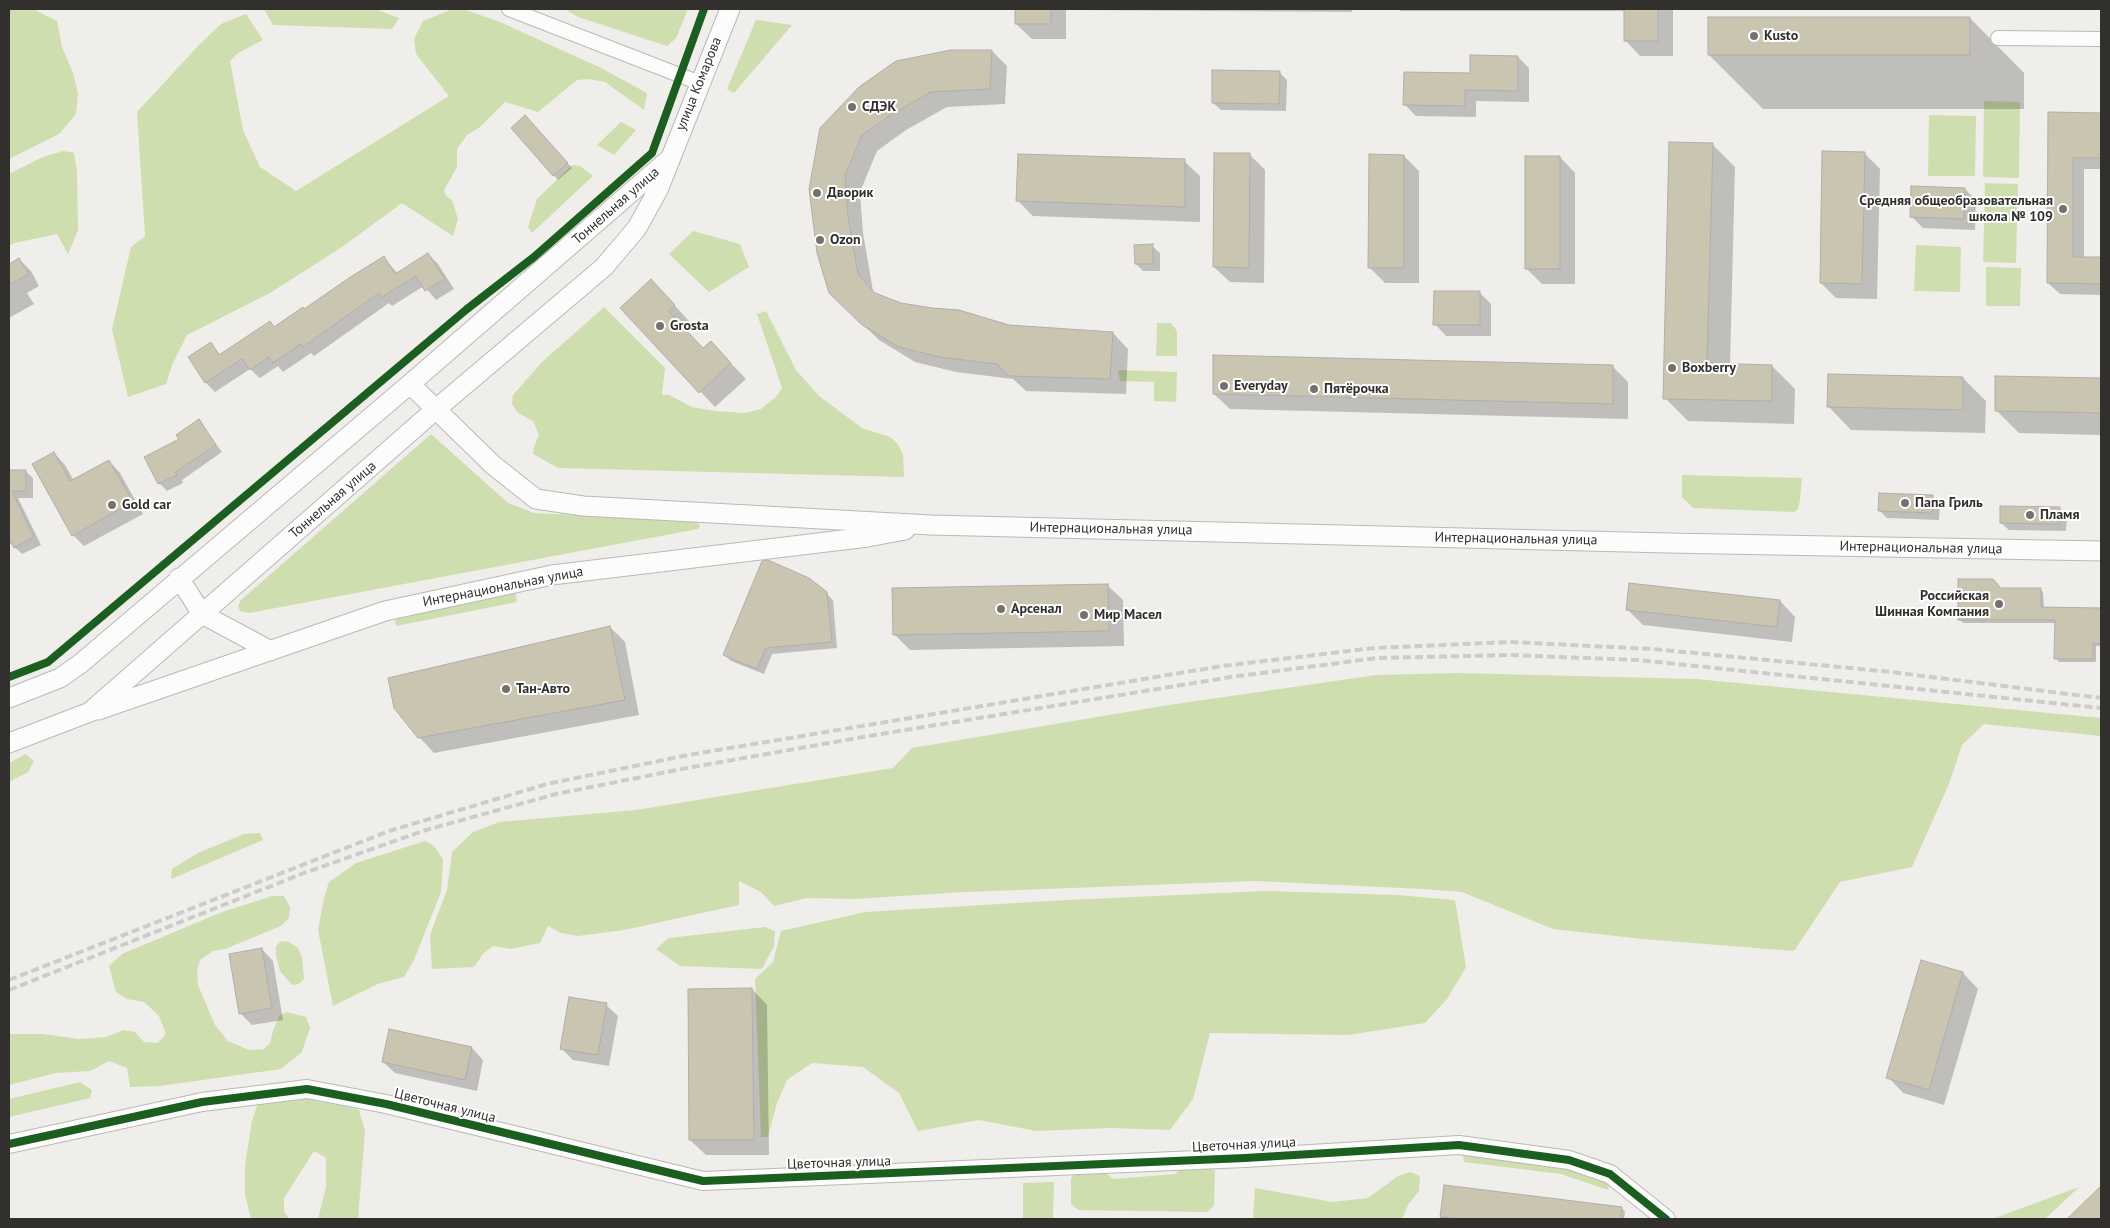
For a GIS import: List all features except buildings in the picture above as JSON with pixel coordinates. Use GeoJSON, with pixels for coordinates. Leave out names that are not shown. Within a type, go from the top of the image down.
{"type":"FeatureCollection","features":[{"type":"Feature","properties":{"kind":"main road","name":"улица Комарова"},"geometry":{"type":"LineString","coordinates":[[669,160],[730,9]]}},
{"type":"Feature","properties":{"kind":"main road","name":"Тоннельная улица"},"geometry":{"type":"LineString","coordinates":[[9,698],[60,678],[80,664],[179,578],[410,384],[669,160]]}},
{"type":"Feature","properties":{"kind":"main road","name":"Тоннельная улица"},"geometry":{"type":"LineString","coordinates":[[9,743],[90,712],[436,410],[604,267],[637,228],[658,190],[669,160]]}},
{"type":"Feature","properties":{"kind":"main road","name":"Интернациональная улица"},"geometry":{"type":"LineString","coordinates":[[410,384],[493,466],[536,499],[583,506],[931,525],[1668,543],[2101,551]]}},
{"type":"Feature","properties":{"kind":"main road","name":"Интернациональная улица"},"geometry":{"type":"LineString","coordinates":[[90,712],[385,611],[552,575],[868,538],[931,525]]}},
{"type":"Feature","properties":{"kind":"main road"},"geometry":{"type":"LineString","coordinates":[[179,578],[202,614],[271,651]]}},
{"type":"Feature","properties":{"kind":"street"},"geometry":{"type":"LineString","coordinates":[[509,9],[700,83]]}},
{"type":"Feature","properties":{"kind":"street"},"geometry":{"type":"LineString","coordinates":[[1998,38],[2101,39]]}},
{"type":"Feature","properties":{"kind":"street","name":"Цветочная улица"},"geometry":{"type":"LineString","coordinates":[[9,1144],[202,1102],[307,1089],[386,1104],[702,1181],[1236,1158],[1459,1145],[1569,1160],[1610,1174],[1666,1219]]}},
{"type":"Feature","properties":{"kind":"green space"},"geometry":{"type":"Polygon","coordinates":[[[9,9],[33,9],[57,21],[62,47],[73,73],[78,93],[76,114],[59,134],[9,159],[9,9]]]}},
{"type":"Feature","properties":{"kind":"green space"},"geometry":{"type":"Polygon","coordinates":[[[264,9],[375,9],[399,18],[392,29],[273,25],[264,9]]]}},
{"type":"Feature","properties":{"kind":"green space"},"geometry":{"type":"Polygon","coordinates":[[[453,9],[463,9],[500,22],[599,67],[647,93],[644,110],[605,82],[588,79],[577,80],[538,112],[505,102],[480,127],[467,135],[457,149],[457,167],[444,190],[446,196],[452,200],[458,219],[453,236],[402,203],[342,247],[270,293],[187,335],[172,365],[166,384],[128,397],[112,329],[131,247],[145,236],[137,112],[221,24],[246,14],[263,40],[238,53],[230,61],[243,130],[260,167],[296,191],[449,96],[416,54],[414,39],[423,21],[453,9]]]}},
{"type":"Feature","properties":{"kind":"green space"},"geometry":{"type":"Polygon","coordinates":[[[565,9],[688,9],[676,38],[667,46],[578,17],[565,9]]]}},
{"type":"Feature","properties":{"kind":"green space"},"geometry":{"type":"Polygon","coordinates":[[[756,20],[792,25],[734,93],[727,89],[756,20]]]}},
{"type":"Feature","properties":{"kind":"green space"},"geometry":{"type":"Polygon","coordinates":[[[1984,101],[2020,102],[2019,178],[1983,177],[1984,101]]]}},
{"type":"Feature","properties":{"kind":"green space"},"geometry":{"type":"Polygon","coordinates":[[[1929,115],[1976,116],[1975,176],[1928,176],[1929,115]]]}},
{"type":"Feature","properties":{"kind":"green space"},"geometry":{"type":"Polygon","coordinates":[[[621,122],[636,130],[614,155],[597,145],[621,122]]]}},
{"type":"Feature","properties":{"kind":"green space"},"geometry":{"type":"Polygon","coordinates":[[[63,151],[74,153],[77,172],[78,230],[68,254],[57,234],[14,243],[9,246],[9,174],[43,157],[63,151]]]}},
{"type":"Feature","properties":{"kind":"green space"},"geometry":{"type":"Polygon","coordinates":[[[572,165],[580,166],[593,176],[532,233],[528,227],[537,199],[572,165]]]}},
{"type":"Feature","properties":{"kind":"green space"},"geometry":{"type":"Polygon","coordinates":[[[1985,183],[2018,184],[2016,263],[1983,262],[1985,183]]]}},
{"type":"Feature","properties":{"kind":"green space"},"geometry":{"type":"Polygon","coordinates":[[[693,231],[740,244],[749,267],[709,292],[669,254],[693,231]]]}},
{"type":"Feature","properties":{"kind":"green space"},"geometry":{"type":"Polygon","coordinates":[[[1916,245],[1961,247],[1960,292],[1914,291],[1916,245]]]}},
{"type":"Feature","properties":{"kind":"green space"},"geometry":{"type":"Polygon","coordinates":[[[1986,267],[2021,268],[2020,306],[1986,306],[1986,267]]]}},
{"type":"Feature","properties":{"kind":"green space"},"geometry":{"type":"Polygon","coordinates":[[[604,307],[665,368],[662,395],[669,395],[692,407],[745,413],[761,409],[776,397],[782,388],[757,314],[766,311],[796,370],[819,396],[862,428],[890,437],[897,443],[903,454],[904,477],[558,468],[533,454],[539,435],[533,421],[518,413],[512,404],[513,395],[542,362],[604,307]]]}},
{"type":"Feature","properties":{"kind":"green space"},"geometry":{"type":"Polygon","coordinates":[[[1157,323],[1171,323],[1177,331],[1177,356],[1156,356],[1157,323]]]}},
{"type":"Feature","properties":{"kind":"green space"},"geometry":{"type":"Polygon","coordinates":[[[1118,370],[1177,372],[1176,402],[1154,401],[1154,382],[1120,381],[1118,370]]]}},
{"type":"Feature","properties":{"kind":"green space"},"geometry":{"type":"Polygon","coordinates":[[[431,434],[508,503],[534,513],[697,521],[700,526],[698,529],[249,613],[240,611],[238,606],[241,600],[431,434]]]}},
{"type":"Feature","properties":{"kind":"green space"},"geometry":{"type":"Polygon","coordinates":[[[1682,475],[1802,478],[1798,509],[1794,512],[1693,508],[1682,497],[1682,475]]]}},
{"type":"Feature","properties":{"kind":"green space"},"geometry":{"type":"Polygon","coordinates":[[[515,592],[517,602],[396,626],[394,616],[515,592]]]}},
{"type":"Feature","properties":{"kind":"green space"},"geometry":{"type":"Polygon","coordinates":[[[1458,673],[1696,679],[2101,718],[2101,736],[1984,724],[1962,745],[1949,784],[1912,867],[1840,882],[1794,951],[1642,939],[1553,929],[1462,892],[1423,889],[1256,881],[965,892],[854,899],[807,898],[774,906],[761,892],[739,881],[739,905],[624,930],[578,936],[561,933],[548,926],[540,943],[510,949],[493,946],[483,954],[474,967],[432,969],[430,935],[447,890],[452,852],[473,832],[499,822],[636,810],[893,768],[912,748],[1169,705],[1376,675],[1458,673]]]}},
{"type":"Feature","properties":{"kind":"green space"},"geometry":{"type":"Polygon","coordinates":[[[26,754],[34,761],[28,772],[9,782],[9,763],[26,754]]]}},
{"type":"Feature","properties":{"kind":"green space"},"geometry":{"type":"Polygon","coordinates":[[[260,833],[263,840],[171,879],[172,869],[198,853],[244,834],[260,833]]]}},
{"type":"Feature","properties":{"kind":"green space"},"geometry":{"type":"Polygon","coordinates":[[[425,841],[434,846],[443,859],[441,892],[414,960],[404,977],[378,984],[333,1006],[318,930],[329,882],[356,863],[425,841]]]}},
{"type":"Feature","properties":{"kind":"green space"},"geometry":{"type":"Polygon","coordinates":[[[1265,891],[1397,895],[1455,900],[1466,967],[1447,999],[1425,1023],[1348,1035],[1210,1033],[1193,1099],[1170,1130],[1110,1128],[1036,1131],[979,1120],[918,1131],[899,1093],[863,1067],[812,1063],[787,1080],[777,1103],[768,1137],[761,1137],[755,979],[773,962],[781,931],[865,912],[1265,891]]]}},
{"type":"Feature","properties":{"kind":"green space"},"geometry":{"type":"Polygon","coordinates":[[[272,896],[284,896],[290,907],[289,918],[281,926],[225,949],[213,951],[200,960],[197,971],[198,985],[215,1025],[228,1041],[249,1050],[264,1049],[270,1043],[279,1016],[286,1012],[306,1017],[310,1028],[302,1052],[281,1069],[160,1086],[130,1087],[127,1068],[109,1061],[90,1071],[56,1073],[9,1085],[9,1034],[42,1034],[80,1039],[106,1037],[123,1030],[135,1032],[144,1042],[158,1043],[166,1034],[159,1016],[144,1002],[127,999],[116,992],[109,966],[122,954],[222,912],[272,896]]]}},
{"type":"Feature","properties":{"kind":"green space"},"geometry":{"type":"Polygon","coordinates":[[[765,927],[775,931],[774,946],[762,969],[680,966],[656,949],[669,938],[765,927]]]}},
{"type":"Feature","properties":{"kind":"green space"},"geometry":{"type":"Polygon","coordinates":[[[281,941],[289,942],[298,948],[302,957],[304,979],[299,984],[292,985],[280,971],[276,946],[281,941]]]}},
{"type":"Feature","properties":{"kind":"green space"},"geometry":{"type":"Polygon","coordinates":[[[80,1082],[92,1090],[90,1098],[9,1117],[9,1099],[80,1082]]]}},
{"type":"Feature","properties":{"kind":"green space"},"geometry":{"type":"Polygon","coordinates":[[[312,1098],[359,1110],[365,1131],[358,1219],[318,1219],[326,1187],[326,1158],[314,1151],[284,1198],[284,1211],[289,1219],[251,1219],[245,1195],[245,1165],[252,1121],[258,1103],[312,1098]]]}},
{"type":"Feature","properties":{"kind":"green space"},"geometry":{"type":"Polygon","coordinates":[[[1463,1154],[1567,1166],[1609,1183],[1608,1190],[1561,1174],[1464,1162],[1463,1154]]]}},
{"type":"Feature","properties":{"kind":"green space"},"geometry":{"type":"Polygon","coordinates":[[[1183,1165],[1209,1166],[1215,1171],[1214,1206],[1207,1212],[1078,1210],[1071,1204],[1071,1178],[1074,1175],[1106,1173],[1113,1179],[1176,1174],[1183,1165]]]}},
{"type":"Feature","properties":{"kind":"green space"},"geometry":{"type":"Polygon","coordinates":[[[1410,1172],[1420,1176],[1419,1191],[1408,1205],[1402,1219],[1253,1219],[1255,1188],[1332,1202],[1368,1198],[1398,1176],[1410,1172]]]}},
{"type":"Feature","properties":{"kind":"green space"},"geometry":{"type":"Polygon","coordinates":[[[1054,1182],[1053,1219],[1023,1219],[1023,1183],[1054,1182]]]}},
{"type":"Feature","properties":{"kind":"green space"},"geometry":{"type":"Polygon","coordinates":[[[2079,1187],[2045,1219],[1992,1219],[2079,1187]]]}},
{"type":"Feature","properties":{"kind":"railway"},"geometry":{"type":"LineString","coordinates":[[9,980],[389,831],[547,784],[688,755],[1222,666],[1374,648],[1510,642],[1653,649],[1891,672],[2101,698]]}},
{"type":"Feature","properties":{"kind":"railway"},"geometry":{"type":"LineString","coordinates":[[9,990],[304,873],[426,830],[556,794],[687,768],[869,736],[1231,677],[1377,658],[1510,655],[1638,660],[2101,708]]}},
{"type":"Feature","properties":{"kind":"cycle path"},"geometry":{"type":"LineString","coordinates":[[9,677],[48,662],[467,309],[534,257],[652,153],[704,9]]}},
{"type":"Feature","properties":{"kind":"cycle path"},"geometry":{"type":"LineString","coordinates":[[9,1144],[202,1102],[307,1089],[386,1104],[703,1181],[1245,1158],[1459,1145],[1569,1160],[1610,1174],[1666,1219]]}},
{"type":"Feature","properties":{"kind":"place","name":"Kusto"},"geometry":{"type":"Point","coordinates":[1754,36]}},
{"type":"Feature","properties":{"kind":"place","name":"СДЭК"},"geometry":{"type":"Point","coordinates":[852,107]}},
{"type":"Feature","properties":{"kind":"place","name":"Дворик"},"geometry":{"type":"Point","coordinates":[817,193]}},
{"type":"Feature","properties":{"kind":"place","name":"Средняя общеобразовательная школа № 109"},"geometry":{"type":"Point","coordinates":[2063,209]}},
{"type":"Feature","properties":{"kind":"place","name":"Ozon"},"geometry":{"type":"Point","coordinates":[820,240]}},
{"type":"Feature","properties":{"kind":"place","name":"Grosta"},"geometry":{"type":"Point","coordinates":[660,326]}},
{"type":"Feature","properties":{"kind":"place","name":"Boxberry"},"geometry":{"type":"Point","coordinates":[1672,368]}},
{"type":"Feature","properties":{"kind":"place","name":"Everyday"},"geometry":{"type":"Point","coordinates":[1224,386]}},
{"type":"Feature","properties":{"kind":"place","name":"Пятёрочка"},"geometry":{"type":"Point","coordinates":[1314,389]}},
{"type":"Feature","properties":{"kind":"place","name":"Папа Гриль"},"geometry":{"type":"Point","coordinates":[1905,503]}},
{"type":"Feature","properties":{"kind":"place","name":"Gold car"},"geometry":{"type":"Point","coordinates":[112,505]}},
{"type":"Feature","properties":{"kind":"place","name":"Пламя"},"geometry":{"type":"Point","coordinates":[2030,515]}},
{"type":"Feature","properties":{"kind":"place","name":"Российская Шинная Компания"},"geometry":{"type":"Point","coordinates":[1999,604]}},
{"type":"Feature","properties":{"kind":"place","name":"Арсенал"},"geometry":{"type":"Point","coordinates":[1001,609]}},
{"type":"Feature","properties":{"kind":"place","name":"Мир Масел"},"geometry":{"type":"Point","coordinates":[1084,615]}},
{"type":"Feature","properties":{"kind":"place","name":"Тан-Авто"},"geometry":{"type":"Point","coordinates":[506,689]}}]}
